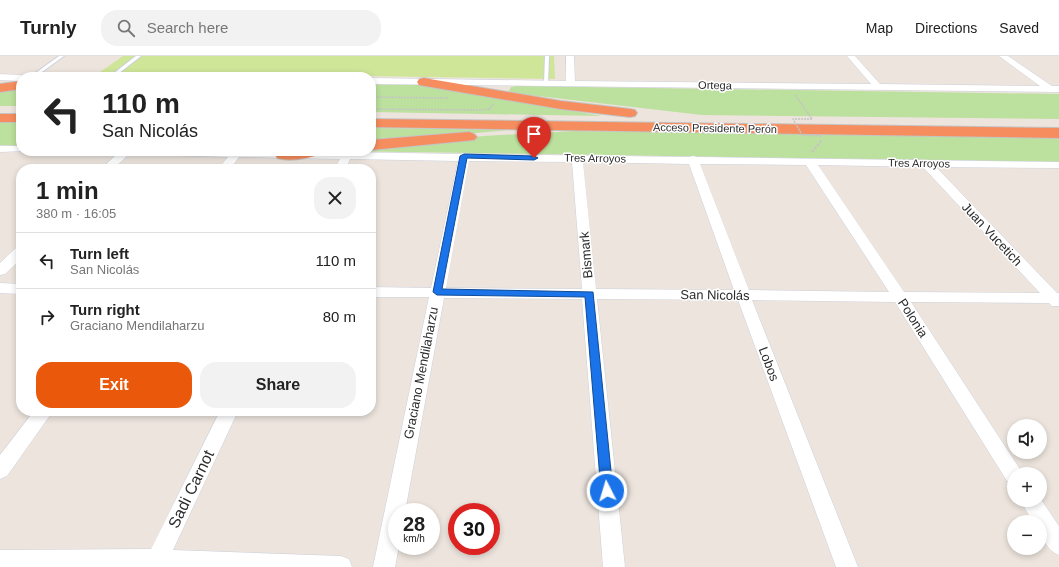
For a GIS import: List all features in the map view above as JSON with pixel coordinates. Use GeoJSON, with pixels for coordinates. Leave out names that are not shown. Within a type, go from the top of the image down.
{"type":"FeatureCollection","features":[{"type":"Feature","properties":{"kind":"highway"},"geometry":{"type":"LineString","coordinates":[[5,82],[16,83]]}},
{"type":"Feature","properties":{"kind":"highway"},"geometry":{"type":"LineString","coordinates":[[424,82],[561,106],[604,111],[785,122]]}},
{"type":"Feature","properties":{"kind":"highway"},"geometry":{"type":"LineString","coordinates":[[0,113],[16,113]]}},
{"type":"Feature","properties":{"kind":"highway","name":"Acceso Presidente Perón"},"geometry":{"type":"LineString","coordinates":[[376,117],[1059,126]]}},
{"type":"Feature","properties":{"kind":"highway"},"geometry":{"type":"LineString","coordinates":[[0,118],[16,118]]}},
{"type":"Feature","properties":{"kind":"highway","name":"Acceso Presidente Perón"},"geometry":{"type":"LineString","coordinates":[[376,123],[1059,133]]}},
{"type":"Feature","properties":{"kind":"highway"},"geometry":{"type":"LineString","coordinates":[[376,145],[564,129],[672,127]]}},
{"type":"Feature","properties":{"kind":"street"},"geometry":{"type":"LineString","coordinates":[[570,56],[571,83]]}},
{"type":"Feature","properties":{"kind":"street"},"geometry":{"type":"LineString","coordinates":[[851,56],[878,87]]}},
{"type":"Feature","properties":{"kind":"street"},"geometry":{"type":"LineString","coordinates":[[1002,56],[1054,89]]}},
{"type":"Feature","properties":{"kind":"street","name":"Ortega"},"geometry":{"type":"LineString","coordinates":[[376,81],[1054,89]]}},
{"type":"Feature","properties":{"kind":"street"},"geometry":{"type":"LineString","coordinates":[[0,149],[16,149]]}},
{"type":"Feature","properties":{"kind":"street"},"geometry":{"type":"LineString","coordinates":[[0,160],[16,150]]}},
{"type":"Feature","properties":{"kind":"street","name":"Tres Arroyos"},"geometry":{"type":"LineString","coordinates":[[376,155],[1059,165]]}},
{"type":"Feature","properties":{"kind":"street"},"geometry":{"type":"LineString","coordinates":[[112,164],[121,156]]}},
{"type":"Feature","properties":{"kind":"street","name":"Graciano Mendilaharzu"},"geometry":{"type":"LineString","coordinates":[[384,567],[464,156]]}},
{"type":"Feature","properties":{"kind":"street","name":"Bismark"},"geometry":{"type":"LineString","coordinates":[[577,158],[614,567]]}},
{"type":"Feature","properties":{"kind":"street","name":"Lobos"},"geometry":{"type":"LineString","coordinates":[[693,159],[743,295],[847,567]]}},
{"type":"Feature","properties":{"kind":"street","name":"Polonia"},"geometry":{"type":"LineString","coordinates":[[812,162],[1009,467]]}},
{"type":"Feature","properties":{"kind":"street","name":"Juan Vucetich"},"geometry":{"type":"LineString","coordinates":[[926,163],[1057,300]]}},
{"type":"Feature","properties":{"kind":"street"},"geometry":{"type":"LineString","coordinates":[[1047,165],[1059,175]]}},
{"type":"Feature","properties":{"kind":"street"},"geometry":{"type":"LineString","coordinates":[[0,272],[16,256]]}},
{"type":"Feature","properties":{"kind":"street"},"geometry":{"type":"LineString","coordinates":[[0,288],[16,289]]}},
{"type":"Feature","properties":{"kind":"street","name":"San Nicolás"},"geometry":{"type":"LineString","coordinates":[[376,292],[743,295],[1057,300]]}},
{"type":"Feature","properties":{"kind":"street"},"geometry":{"type":"LineString","coordinates":[[0,470],[40,416]]}},
{"type":"Feature","properties":{"kind":"street","name":"Sadi Carnot"},"geometry":{"type":"LineString","coordinates":[[155,564],[226,416]]}},
{"type":"Feature","properties":{"kind":"street"},"geometry":{"type":"LineString","coordinates":[[1035,507],[1059,545]]}},
{"type":"Feature","properties":{"kind":"street"},"geometry":{"type":"LineString","coordinates":[[0,561],[341,567]]}},
{"type":"Feature","properties":{"kind":"lane"},"geometry":{"type":"LineString","coordinates":[[39,72],[62,56]]}},
{"type":"Feature","properties":{"kind":"lane"},"geometry":{"type":"LineString","coordinates":[[118,72],[139,56]]}},
{"type":"Feature","properties":{"kind":"lane"},"geometry":{"type":"LineString","coordinates":[[546,83],[548,56]]}},
{"type":"Feature","properties":{"kind":"path"},"geometry":{"type":"LineString","coordinates":[[789,86],[812,119],[793,118],[802,135],[822,136],[823,139],[810,156],[812,162]]}},
{"type":"Feature","properties":{"kind":"path"},"geometry":{"type":"LineString","coordinates":[[376,96],[448,98]]}},
{"type":"Feature","properties":{"kind":"path"},"geometry":{"type":"LineString","coordinates":[[376,110],[481,110],[493,107],[494,105],[490,101]]}},
{"type":"Feature","properties":{"kind":"green space"},"geometry":{"type":"Polygon","coordinates":[[[123,56],[554,56],[555,79],[376,76],[376,72],[100,72],[123,56]]]}},
{"type":"Feature","properties":{"kind":"green space"},"geometry":{"type":"Polygon","coordinates":[[[376,84],[423,85],[602,116],[376,112],[376,84]]]}},
{"type":"Feature","properties":{"kind":"green space"},"geometry":{"type":"Polygon","coordinates":[[[511,87],[1059,94],[1059,119],[702,115],[512,93],[509,91],[511,87]]]}},
{"type":"Feature","properties":{"kind":"green space"},"geometry":{"type":"Polygon","coordinates":[[[16,88],[16,106],[0,106],[0,90],[16,88]]]}},
{"type":"Feature","properties":{"kind":"green space"},"geometry":{"type":"Polygon","coordinates":[[[0,123],[16,123],[16,146],[0,145],[0,123]]]}},
{"type":"Feature","properties":{"kind":"green space"},"geometry":{"type":"Polygon","coordinates":[[[376,128],[508,130],[376,143],[376,128]]]}},
{"type":"Feature","properties":{"kind":"green space"},"geometry":{"type":"Polygon","coordinates":[[[574,131],[1059,137],[1059,162],[376,152],[376,146],[484,136],[574,131]]]}},
{"type":"Feature","properties":{"kind":"route"},"geometry":{"type":"LineString","coordinates":[[534,158],[464,156],[437,292],[590,294],[607,491]]}}]}
